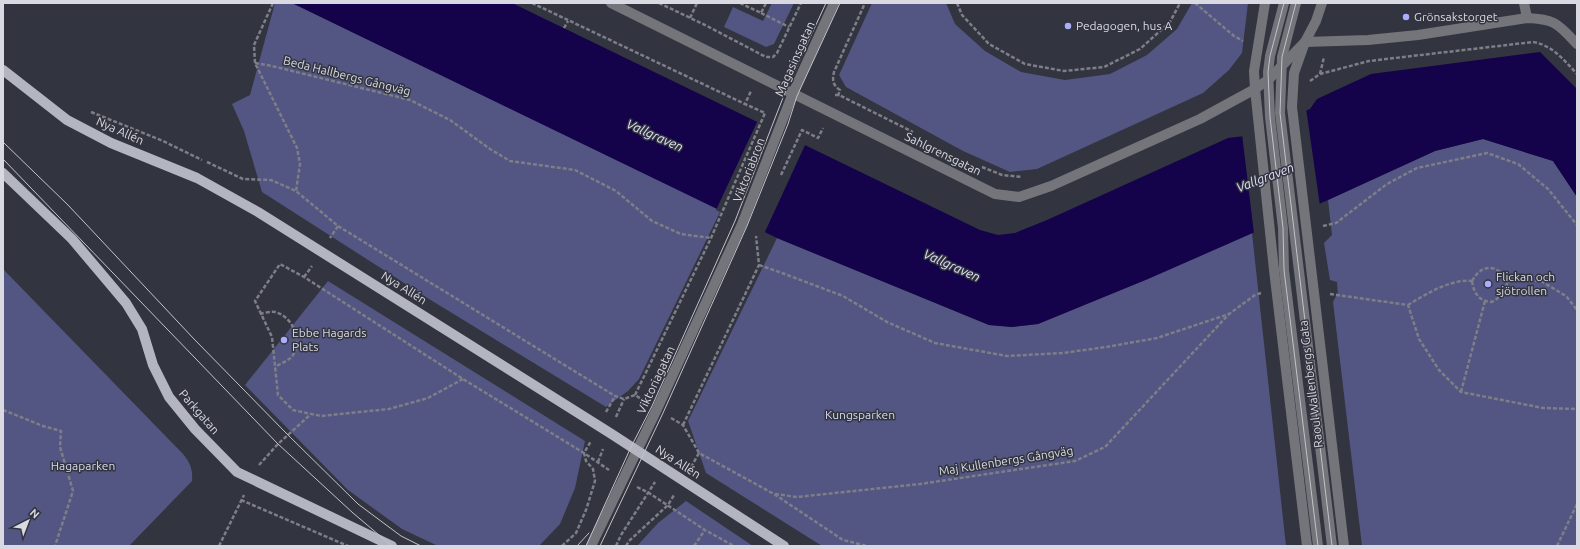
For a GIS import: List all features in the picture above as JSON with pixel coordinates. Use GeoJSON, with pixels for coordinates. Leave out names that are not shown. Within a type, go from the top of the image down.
{"type":"FeatureCollection","features":[{"type":"Feature","properties":{"kind":"main road","name":"Nya Allén"},"geometry":{"type":"LineString","coordinates":[[3,70],[67,120],[111,143],[197,178],[258,212],[598,426],[784,546]]}},
{"type":"Feature","properties":{"kind":"main road","name":"Parkgatan"},"geometry":{"type":"LineString","coordinates":[[3,173],[72,239],[126,303],[142,329],[153,365],[169,397],[195,428],[237,472],[392,546]]}},
{"type":"Feature","properties":{"kind":"street","name":"Sahlgrensgatan"},"geometry":{"type":"LineString","coordinates":[[611,3],[994,194],[1019,197],[1051,186],[1200,119],[1255,89],[1269,79]]}},
{"type":"Feature","properties":{"kind":"street","name":"Magasinsgatan"},"geometry":{"type":"LineString","coordinates":[[780,125],[834,3]]}},
{"type":"Feature","properties":{"kind":"street","name":"Raoul Wallenbergs Gata"},"geometry":{"type":"LineString","coordinates":[[1265,3],[1254,71],[1255,89],[1274,270],[1308,546]]}},
{"type":"Feature","properties":{"kind":"street"},"geometry":{"type":"LineString","coordinates":[[1284,3],[1270,56],[1270,117],[1282,228],[1284,270],[1318,546]]}},
{"type":"Feature","properties":{"kind":"street"},"geometry":{"type":"LineString","coordinates":[[1296,3],[1285,39],[1281,66],[1280,113],[1332,546]]}},
{"type":"Feature","properties":{"kind":"street"},"geometry":{"type":"LineString","coordinates":[[1269,79],[1305,42],[1316,21],[1322,3]]}},
{"type":"Feature","properties":{"kind":"street"},"geometry":{"type":"LineString","coordinates":[[1524,3],[1527,18]]}},
{"type":"Feature","properties":{"kind":"street"},"geometry":{"type":"LineString","coordinates":[[1305,42],[1337,42],[1397,37],[1527,18],[1544,19],[1559,25],[1577,44]]}},
{"type":"Feature","properties":{"kind":"street","name":"Raoul Wallenbergs Gata"},"geometry":{"type":"LineString","coordinates":[[1305,42],[1294,73],[1292,107],[1304,219],[1344,546]]}},
{"type":"Feature","properties":{"kind":"street","name":"Viktoriabron"},"geometry":{"type":"LineString","coordinates":[[742,224],[780,125]]}},
{"type":"Feature","properties":{"kind":"street","name":"Viktoriagatan"},"geometry":{"type":"LineString","coordinates":[[591,546],[657,409],[742,224]]}},
{"type":"Feature","properties":{"kind":"path"},"geometry":{"type":"LineString","coordinates":[[88,110],[163,141],[243,179],[271,180],[296,191],[300,164],[297,148],[255,63],[254,45],[273,3]]}},
{"type":"Feature","properties":{"kind":"path"},"geometry":{"type":"LineString","coordinates":[[338,226],[615,396],[624,399],[635,395],[711,238],[765,113],[532,3]]}},
{"type":"Feature","properties":{"kind":"path"},"geometry":{"type":"LineString","coordinates":[[659,3],[766,57],[777,54],[801,3]]}},
{"type":"Feature","properties":{"kind":"path"},"geometry":{"type":"LineString","coordinates":[[690,18],[697,3]]}},
{"type":"Feature","properties":{"kind":"path"},"geometry":{"type":"LineString","coordinates":[[740,3],[789,27]]}},
{"type":"Feature","properties":{"kind":"path"},"geometry":{"type":"LineString","coordinates":[[761,13],[766,3]]}},
{"type":"Feature","properties":{"kind":"path"},"geometry":{"type":"LineString","coordinates":[[800,134],[802,130],[818,138],[831,112],[840,90],[834,86],[832,80],[834,72],[865,3]]}},
{"type":"Feature","properties":{"kind":"path"},"geometry":{"type":"LineString","coordinates":[[956,3],[962,15],[990,44],[1025,64],[1064,71],[1104,66],[1140,49],[1170,22],[1180,3]]}},
{"type":"Feature","properties":{"kind":"path"},"geometry":{"type":"LineString","coordinates":[[1195,3],[1234,36],[1246,42]]}},
{"type":"Feature","properties":{"kind":"path"},"geometry":{"type":"LineString","coordinates":[[564,28],[568,21]]}},
{"type":"Feature","properties":{"kind":"path"},"geometry":{"type":"LineString","coordinates":[[1307,85],[1320,74],[1369,61],[1534,42],[1543,44],[1557,53],[1577,74]]}},
{"type":"Feature","properties":{"kind":"path","name":"Beda Hallbergs Gångväg"},"geometry":{"type":"LineString","coordinates":[[255,63],[410,100],[450,120],[490,149],[510,161],[575,170],[616,191],[652,221],[681,234],[711,238]]}},
{"type":"Feature","properties":{"kind":"path"},"geometry":{"type":"LineString","coordinates":[[745,104],[753,86]]}},
{"type":"Feature","properties":{"kind":"path"},"geometry":{"type":"LineString","coordinates":[[833,94],[839,95],[918,134]]}},
{"type":"Feature","properties":{"kind":"path"},"geometry":{"type":"LineString","coordinates":[[1317,227],[1336,222],[1387,184],[1417,168],[1488,153],[1518,164],[1548,189],[1577,225]]}},
{"type":"Feature","properties":{"kind":"path"},"geometry":{"type":"LineString","coordinates":[[977,165],[1002,175],[1026,178]]}},
{"type":"Feature","properties":{"kind":"path"},"geometry":{"type":"LineString","coordinates":[[683,425],[759,265],[756,230]]}},
{"type":"Feature","properties":{"kind":"path"},"geometry":{"type":"LineString","coordinates":[[463,379],[428,398],[389,409],[321,416],[293,410],[278,395],[272,337],[255,301],[280,264],[304,277],[463,379],[649,493],[705,530],[734,546]]}},
{"type":"Feature","properties":{"kind":"path"},"geometry":{"type":"LineString","coordinates":[[759,265],[843,296],[887,322],[935,343],[1007,356],[1063,353],[1157,338],[1229,314],[1255,295],[1266,291]]}},
{"type":"Feature","properties":{"kind":"path"},"geometry":{"type":"LineString","coordinates":[[1488,268],[1495,268],[1503,273],[1508,279],[1507,289],[1502,296],[1492,302],[1485,302],[1479,298],[1474,290],[1472,281],[1475,275],[1481,270],[1488,268]]}},
{"type":"Feature","properties":{"kind":"path"},"geometry":{"type":"LineString","coordinates":[[1508,279],[1541,281],[1566,296],[1577,310]]}},
{"type":"Feature","properties":{"kind":"path"},"geometry":{"type":"LineString","coordinates":[[1328,293],[1408,305],[1438,289],[1462,280],[1472,281]]}},
{"type":"Feature","properties":{"kind":"path"},"geometry":{"type":"LineString","coordinates":[[1461,392],[1485,302]]}},
{"type":"Feature","properties":{"kind":"path"},"geometry":{"type":"LineString","coordinates":[[1408,305],[1420,339],[1439,370],[1461,392],[1543,408],[1577,409]]}},
{"type":"Feature","properties":{"kind":"path"},"geometry":{"type":"LineString","coordinates":[[260,314],[275,312],[292,324],[296,333],[294,354],[287,361],[275,366]]}},
{"type":"Feature","properties":{"kind":"path","name":"Maj Kullenbergs Gångväg"},"geometry":{"type":"LineString","coordinates":[[774,494],[797,497],[920,484],[1075,461],[1105,447],[1229,314]]}},
{"type":"Feature","properties":{"kind":"path"},"geometry":{"type":"LineString","coordinates":[[635,395],[683,425],[699,453],[774,494],[843,540],[866,546]]}},
{"type":"Feature","properties":{"kind":"path"},"geometry":{"type":"LineString","coordinates":[[562,546],[576,533],[586,510],[595,481],[593,470],[586,461],[584,453],[615,396]]}},
{"type":"Feature","properties":{"kind":"path"},"geometry":{"type":"LineString","coordinates":[[3,410],[43,426],[61,431],[60,447],[73,491],[55,546]]}},
{"type":"Feature","properties":{"kind":"path"},"geometry":{"type":"LineString","coordinates":[[261,462],[278,444],[312,414]]}},
{"type":"Feature","properties":{"kind":"path"},"geometry":{"type":"LineString","coordinates":[[626,546],[629,541],[668,505],[699,453]]}},
{"type":"Feature","properties":{"kind":"path"},"geometry":{"type":"LineString","coordinates":[[219,546],[241,500],[348,546]]}},
{"type":"Feature","properties":{"kind":"path"},"geometry":{"type":"LineString","coordinates":[[1557,546],[1577,504]]}},
{"type":"Feature","properties":{"kind":"path"},"geometry":{"type":"LineString","coordinates":[[694,546],[705,530]]}},
{"type":"Feature","properties":{"kind":"green space"},"geometry":{"type":"Polygon","coordinates":[[[275,3],[292,3],[721,210],[639,379],[628,391],[606,407],[429,299],[262,192],[244,131],[232,104],[250,95],[275,3]]]}},
{"type":"Feature","properties":{"kind":"green space"},"geometry":{"type":"Polygon","coordinates":[[[772,3],[794,3],[774,44],[766,47],[724,27],[733,7],[763,21],[772,3]]]}},
{"type":"Feature","properties":{"kind":"green space"},"geometry":{"type":"Polygon","coordinates":[[[872,3],[946,3],[955,24],[985,51],[1021,72],[1065,80],[1110,74],[1147,55],[1177,29],[1192,3],[1248,3],[1242,53],[1229,70],[1203,93],[1037,169],[1010,172],[963,151],[846,87],[839,75],[872,3]]]}},
{"type":"Feature","properties":{"kind":"green space"},"geometry":{"type":"Polygon","coordinates":[[[1483,139],[1553,161],[1577,197],[1577,546],[1362,546],[1333,302],[1336,296],[1338,296],[1337,282],[1330,280],[1324,243],[1332,235],[1328,200],[1435,151],[1483,139]]]}},
{"type":"Feature","properties":{"kind":"green space","name":"Kungsparken"},"geometry":{"type":"Polygon","coordinates":[[[1252,233],[1286,546],[822,546],[706,473],[688,421],[777,238],[989,325],[1012,327],[1038,324],[1147,279],[1252,233]]]}},
{"type":"Feature","properties":{"kind":"green space","name":"Hagaparken"},"geometry":{"type":"Polygon","coordinates":[[[3,269],[183,454],[189,463],[192,473],[192,481],[129,546],[3,546],[3,269]]]}},
{"type":"Feature","properties":{"kind":"green space"},"geometry":{"type":"Polygon","coordinates":[[[328,281],[585,441],[575,488],[560,524],[539,546],[438,546],[402,529],[348,490],[245,385],[328,281]]]}},
{"type":"Feature","properties":{"kind":"green space"},"geometry":{"type":"Polygon","coordinates":[[[686,501],[753,546],[637,546],[658,523],[686,501]]]}},
{"type":"Feature","properties":{"kind":"water","name":"Vallgraven"},"geometry":{"type":"Polygon","coordinates":[[[292,3],[512,3],[980,230],[998,235],[1015,233],[1228,138],[1245,136],[1310,109],[1317,99],[1371,74],[1540,52],[1577,89],[1577,197],[1553,161],[1483,139],[1435,151],[1148,279],[1038,324],[1012,327],[989,325],[777,238],[292,3]]]}},
{"type":"Feature","properties":{"kind":"pier"},"geometry":{"type":"Polygon","coordinates":[[[1306,108],[1320,206],[1254,234],[1242,134],[1306,108]]]}},
{"type":"Feature","properties":{"kind":"pier"},"geometry":{"type":"Polygon","coordinates":[[[758,120],[806,143],[764,234],[716,210],[758,120]]]}},
{"type":"Feature","properties":{"kind":"tram line"},"geometry":{"type":"LineString","coordinates":[[586,546],[631,447],[652,406],[735,221],[786,90],[826,3]]}},
{"type":"Feature","properties":{"kind":"tram line"},"geometry":{"type":"LineString","coordinates":[[600,546],[663,413],[747,226],[788,124],[797,96],[840,3]]}},
{"type":"Feature","properties":{"kind":"tram line"},"geometry":{"type":"LineString","coordinates":[[1284,3],[1270,56],[1268,72],[1270,117],[1283,228],[1284,270],[1318,546]]}},
{"type":"Feature","properties":{"kind":"tram line"},"geometry":{"type":"LineString","coordinates":[[1296,3],[1282,57],[1280,113],[1332,546]]}},
{"type":"Feature","properties":{"kind":"tram line"},"geometry":{"type":"LineString","coordinates":[[3,142],[68,205],[194,339],[358,504],[401,536],[421,546]]}},
{"type":"Feature","properties":{"kind":"tram line"},"geometry":{"type":"LineString","coordinates":[[3,159],[278,444],[353,513],[392,546]]}},
{"type":"Feature","properties":{"kind":"tram line"},"geometry":{"type":"LineString","coordinates":[[577,546],[589,533]]}},
{"type":"Feature","properties":{"kind":"place","name":"Grönsakstorget"},"geometry":{"type":"Point","coordinates":[1406,17]}},
{"type":"Feature","properties":{"kind":"place","name":"Pedagogen, hus A"},"geometry":{"type":"Point","coordinates":[1068,26]}},
{"type":"Feature","properties":{"kind":"place","name":"Flickan och sjötrollen"},"geometry":{"type":"Point","coordinates":[1488,284]}},
{"type":"Feature","properties":{"kind":"place","name":"Ebbe Hagards Plats"},"geometry":{"type":"Point","coordinates":[284,340]}}]}
